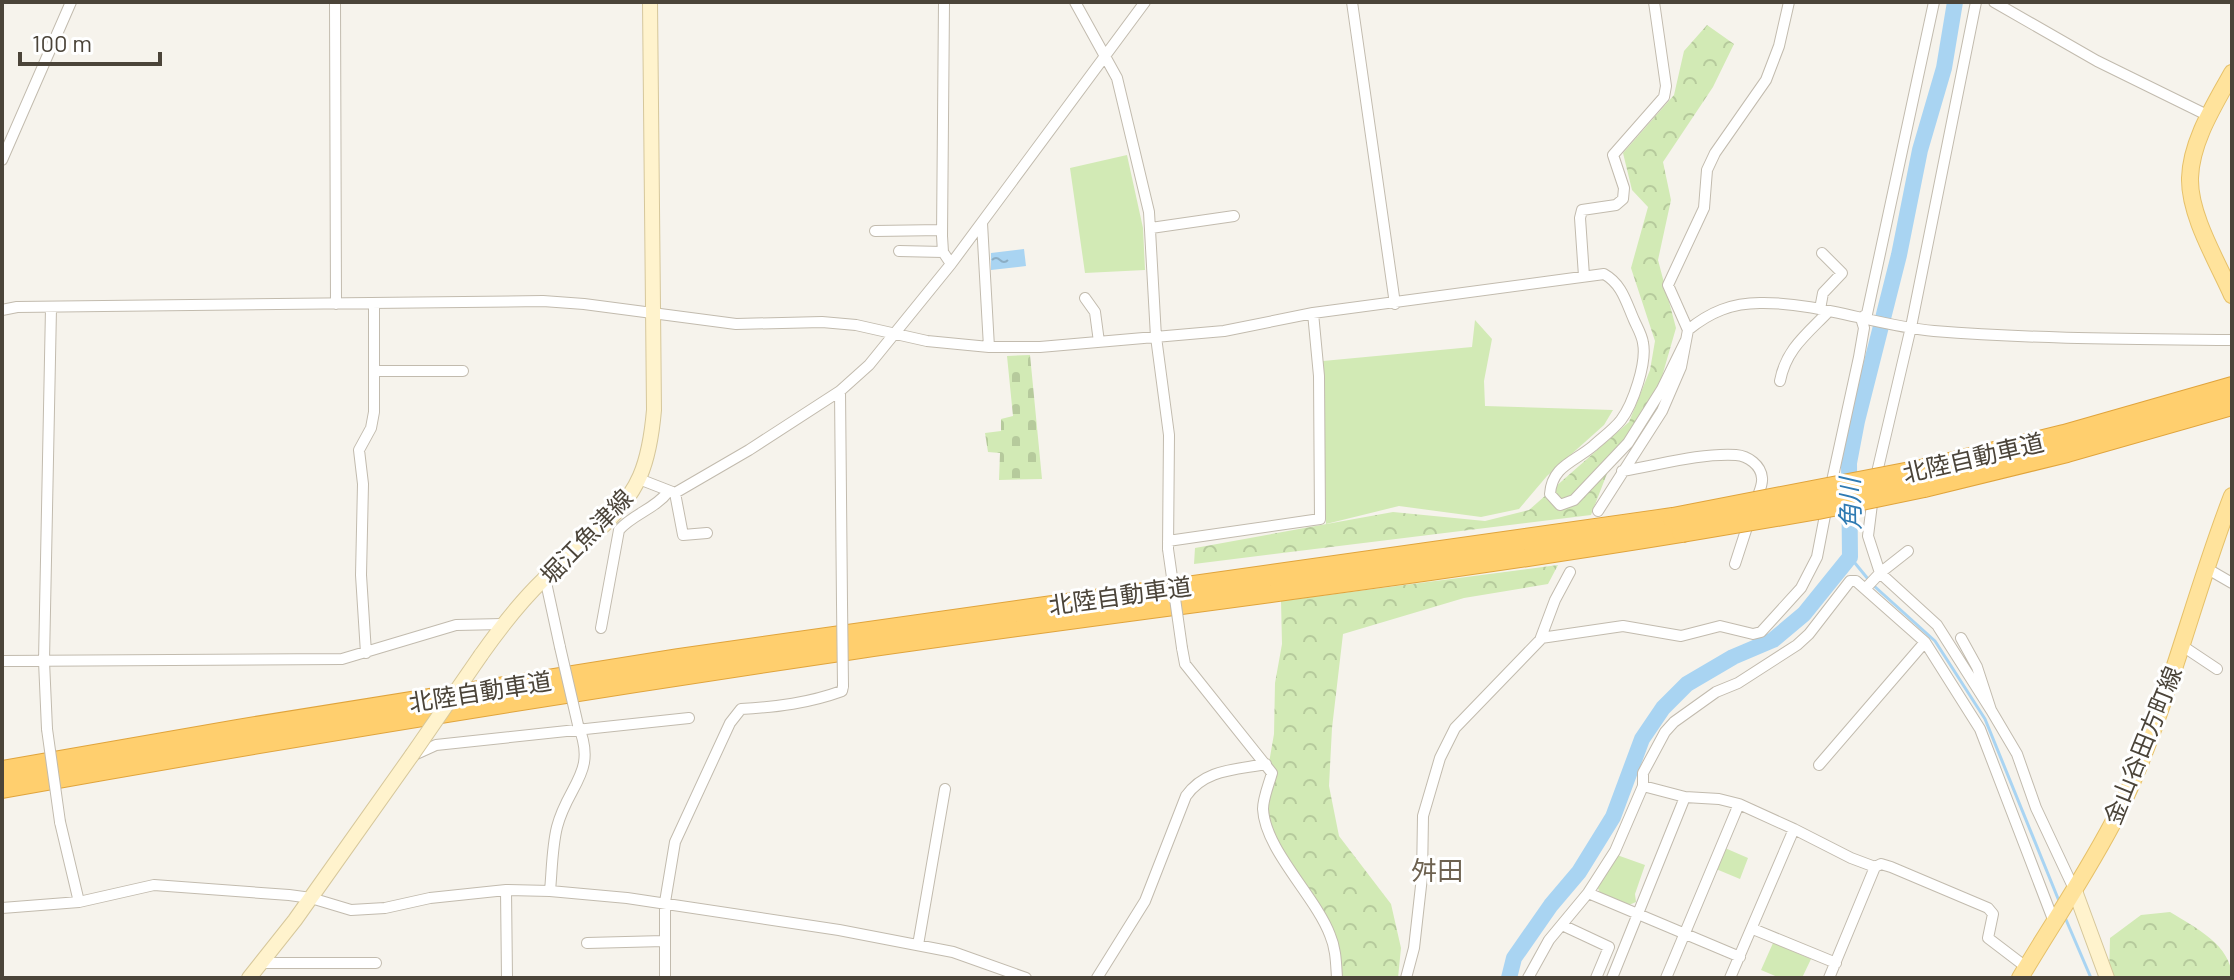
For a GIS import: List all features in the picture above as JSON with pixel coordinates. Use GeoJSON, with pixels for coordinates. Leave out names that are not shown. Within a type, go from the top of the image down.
{"type":"FeatureCollection","features":[{"type":"Feature","properties":{"kind":"highway","name":"北陸自動車道"},"geometry":{"type":"LineString","coordinates":[[2,788],[239,745],[614,685],[1546,554],[1926,469],[2064,435],[2232,387]]}},
{"type":"Feature","properties":{"kind":"highway","name":"北陸自動車道"},"geometry":{"type":"LineString","coordinates":[[2,771],[474,691],[789,642],[1818,509],[2067,452],[2232,405]]}},
{"type":"Feature","properties":{"kind":"main road","name":"堀江魚津線"},"geometry":{"type":"LineString","coordinates":[[249,978],[311,898],[503,624],[542,581],[603,524],[639,479],[651,437],[654,313],[650,2]]}},
{"type":"Feature","properties":{"kind":"main road"},"geometry":{"type":"LineString","coordinates":[[2232,73],[2209,116],[2194,153],[2190,176],[2195,212],[2232,295]]}},
{"type":"Feature","properties":{"kind":"main road","name":"金山谷田方町線"},"geometry":{"type":"LineString","coordinates":[[2023,973],[2073,893],[2119,810],[2181,645],[2232,496]]}},
{"type":"Feature","properties":{"kind":"main road"},"geometry":{"type":"LineString","coordinates":[[2073,893],[2107,978]]}},
{"type":"Feature","properties":{"kind":"street"},"geometry":{"type":"LineString","coordinates":[[2,160],[71,2]]}},
{"type":"Feature","properties":{"kind":"street"},"geometry":{"type":"LineString","coordinates":[[335,2],[336,304]]}},
{"type":"Feature","properties":{"kind":"street"},"geometry":{"type":"LineString","coordinates":[[944,2],[942,230],[943,252],[951,264]]}},
{"type":"Feature","properties":{"kind":"street"},"geometry":{"type":"LineString","coordinates":[[1075,2],[1105,55],[1124,101],[1151,228],[1156,337],[1169,435],[1168,545],[1185,664],[1272,773],[1263,808],[1267,825],[1285,863],[1330,933],[1335,949],[1337,978]]}},
{"type":"Feature","properties":{"kind":"street"},"geometry":{"type":"LineString","coordinates":[[601,628],[619,530],[672,493],[749,450],[840,391],[869,365],[951,264],[1145,2]]}},
{"type":"Feature","properties":{"kind":"street"},"geometry":{"type":"LineString","coordinates":[[1352,2],[1395,304]]}},
{"type":"Feature","properties":{"kind":"street"},"geometry":{"type":"LineString","coordinates":[[1584,276],[1582,210],[1616,205],[1623,199],[1624,188],[1613,155],[1664,97],[1666,86],[1654,2]]}},
{"type":"Feature","properties":{"kind":"street"},"geometry":{"type":"LineString","coordinates":[[1598,511],[1662,411],[1681,367],[1687,335],[1668,285],[1704,208],[1707,170],[1715,153],[1766,80],[1779,46],[1789,2]]}},
{"type":"Feature","properties":{"kind":"street"},"geometry":{"type":"LineString","coordinates":[[1862,318],[1867,314],[1934,2]]}},
{"type":"Feature","properties":{"kind":"street"},"geometry":{"type":"LineString","coordinates":[[1976,2],[1871,508],[1868,536],[1880,573],[1937,625],[2017,754],[2036,808],[2073,893]]}},
{"type":"Feature","properties":{"kind":"street"},"geometry":{"type":"LineString","coordinates":[[1994,2],[2097,61],[2209,116]]}},
{"type":"Feature","properties":{"kind":"street"},"geometry":{"type":"LineString","coordinates":[[1151,228],[1234,216]]}},
{"type":"Feature","properties":{"kind":"street"},"geometry":{"type":"LineString","coordinates":[[982,223],[989,347]]}},
{"type":"Feature","properties":{"kind":"street"},"geometry":{"type":"LineString","coordinates":[[875,231],[942,230]]}},
{"type":"Feature","properties":{"kind":"street"},"geometry":{"type":"LineString","coordinates":[[899,251],[943,252]]}},
{"type":"Feature","properties":{"kind":"street"},"geometry":{"type":"LineString","coordinates":[[1780,381],[1783,363],[1789,353],[1824,310],[1823,293],[1842,273],[1822,253]]}},
{"type":"Feature","properties":{"kind":"street"},"geometry":{"type":"LineString","coordinates":[[2,310],[17,307],[543,301],[750,325],[822,322],[856,325],[927,341],[989,347],[1040,347],[1224,331],[1313,313],[1604,274],[1615,280],[1643,342],[1643,355],[1637,386],[1621,419],[1592,446],[1563,466],[1551,480],[1550,494],[1560,505],[1574,500],[1628,443],[1662,389],[1687,335],[1708,314],[1725,307],[1758,303],[1794,304],[1931,330],[2063,337],[2232,340]]}},
{"type":"Feature","properties":{"kind":"street"},"geometry":{"type":"LineString","coordinates":[[1085,298],[1095,312],[1099,342]]}},
{"type":"Feature","properties":{"kind":"street"},"geometry":{"type":"LineString","coordinates":[[366,653],[361,575],[363,484],[359,450],[371,428],[374,303]]}},
{"type":"Feature","properties":{"kind":"street"},"geometry":{"type":"LineString","coordinates":[[51,308],[44,661],[47,729],[60,822],[79,902]]}},
{"type":"Feature","properties":{"kind":"street"},"geometry":{"type":"LineString","coordinates":[[1168,545],[1320,519],[1319,376],[1313,313]]}},
{"type":"Feature","properties":{"kind":"street"},"geometry":{"type":"LineString","coordinates":[[1541,638],[1623,626],[1681,636],[1720,626],[1753,634],[1767,627],[1801,588],[1817,557],[1859,357],[1864,328],[1862,318]]}},
{"type":"Feature","properties":{"kind":"street"},"geometry":{"type":"LineString","coordinates":[[374,371],[463,371]]}},
{"type":"Feature","properties":{"kind":"street"},"geometry":{"type":"LineString","coordinates":[[665,978],[665,902],[675,842],[716,751],[741,709],[817,700],[842,691],[840,391]]}},
{"type":"Feature","properties":{"kind":"street"},"geometry":{"type":"LineString","coordinates":[[1622,471],[1702,458],[1738,455],[1751,459],[1760,469],[1763,481],[1735,564]]}},
{"type":"Feature","properties":{"kind":"street"},"geometry":{"type":"LineString","coordinates":[[639,479],[672,493]]}},
{"type":"Feature","properties":{"kind":"street"},"geometry":{"type":"LineString","coordinates":[[672,493],[683,535],[707,533]]}},
{"type":"Feature","properties":{"kind":"street"},"geometry":{"type":"LineString","coordinates":[[1865,589],[1908,551]]}},
{"type":"Feature","properties":{"kind":"street"},"geometry":{"type":"LineString","coordinates":[[2206,568],[2232,583]]}},
{"type":"Feature","properties":{"kind":"street"},"geometry":{"type":"LineString","coordinates":[[1406,978],[1414,948],[1422,877],[1423,816],[1440,758],[1455,728],[1541,638],[1555,600],[1570,572]]}},
{"type":"Feature","properties":{"kind":"street"},"geometry":{"type":"LineString","coordinates":[[542,581],[547,587],[585,765],[557,827],[550,891]]}},
{"type":"Feature","properties":{"kind":"street"},"geometry":{"type":"LineString","coordinates":[[1528,978],[1549,940],[1588,893],[1615,851],[1643,786],[1643,773],[1665,732],[1716,692],[1738,683],[1797,645],[1850,581],[1856,581],[1925,642],[1963,700],[1986,742],[1989,757],[2054,922]]}},
{"type":"Feature","properties":{"kind":"street"},"geometry":{"type":"LineString","coordinates":[[2,661],[342,659],[456,625],[503,624]]}},
{"type":"Feature","properties":{"kind":"street"},"geometry":{"type":"LineString","coordinates":[[1961,638],[1977,667],[1991,710]]}},
{"type":"Feature","properties":{"kind":"street"},"geometry":{"type":"LineString","coordinates":[[1819,765],[1925,642]]}},
{"type":"Feature","properties":{"kind":"street"},"geometry":{"type":"LineString","coordinates":[[2181,645],[2217,669]]}},
{"type":"Feature","properties":{"kind":"street"},"geometry":{"type":"LineString","coordinates":[[412,755],[436,745],[579,727],[689,718]]}},
{"type":"Feature","properties":{"kind":"street"},"geometry":{"type":"LineString","coordinates":[[1097,978],[1145,901],[1186,796],[1195,783],[1211,774],[1266,764]]}},
{"type":"Feature","properties":{"kind":"street"},"geometry":{"type":"LineString","coordinates":[[1643,786],[1685,797],[1702,796],[1739,804],[1875,867]]}},
{"type":"Feature","properties":{"kind":"street"},"geometry":{"type":"LineString","coordinates":[[918,945],[945,789]]}},
{"type":"Feature","properties":{"kind":"street"},"geometry":{"type":"LineString","coordinates":[[1612,978],[1685,797]]}},
{"type":"Feature","properties":{"kind":"street"},"geometry":{"type":"LineString","coordinates":[[1666,978],[1739,804]]}},
{"type":"Feature","properties":{"kind":"street"},"geometry":{"type":"LineString","coordinates":[[1730,978],[1794,829]]}},
{"type":"Feature","properties":{"kind":"street"},"geometry":{"type":"LineString","coordinates":[[1829,978],[1875,867],[1881,864],[1988,908],[1993,914],[1988,938],[2023,973]]}},
{"type":"Feature","properties":{"kind":"street"},"geometry":{"type":"LineString","coordinates":[[2,908],[79,902],[154,885],[311,898],[351,910],[506,890],[550,891],[665,902],[918,945],[953,952],[1026,978]]}},
{"type":"Feature","properties":{"kind":"street"},"geometry":{"type":"LineString","coordinates":[[506,890],[507,978]]}},
{"type":"Feature","properties":{"kind":"street"},"geometry":{"type":"LineString","coordinates":[[1588,893],[1740,957]]}},
{"type":"Feature","properties":{"kind":"street"},"geometry":{"type":"LineString","coordinates":[[1562,925],[1609,947],[1596,978]]}},
{"type":"Feature","properties":{"kind":"street"},"geometry":{"type":"LineString","coordinates":[[1753,929],[1836,963]]}},
{"type":"Feature","properties":{"kind":"street"},"geometry":{"type":"LineString","coordinates":[[587,943],[664,941]]}},
{"type":"Feature","properties":{"kind":"street"},"geometry":{"type":"LineString","coordinates":[[261,963],[376,963]]}},
{"type":"Feature","properties":{"kind":"green space"},"geometry":{"type":"Polygon","coordinates":[[[1707,25],[1734,44],[1713,87],[1663,162],[1671,200],[1658,260],[1676,328],[1661,380],[1608,471],[1591,515],[1194,564],[1195,548],[1393,512],[1485,521],[1529,510],[1629,422],[1650,370],[1655,341],[1631,268],[1648,207],[1632,190],[1623,153],[1674,95],[1684,51],[1707,25]]]}},
{"type":"Feature","properties":{"kind":"green space"},"geometry":{"type":"Polygon","coordinates":[[[1127,155],[1143,228],[1145,270],[1085,273],[1070,168],[1127,155]]]}},
{"type":"Feature","properties":{"kind":"green space"},"geometry":{"type":"Polygon","coordinates":[[[1475,320],[1492,339],[1484,381],[1485,406],[1613,410],[1604,425],[1547,476],[1519,509],[1481,517],[1399,506],[1326,524],[1323,361],[1472,347],[1475,320]]]}},
{"type":"Feature","properties":{"kind":"green space"},"geometry":{"type":"Polygon","coordinates":[[[1030,355],[1042,479],[999,480],[1000,453],[988,452],[985,433],[1001,431],[1001,419],[1013,416],[1007,356],[1030,355]]]}},
{"type":"Feature","properties":{"kind":"green space"},"geometry":{"type":"Polygon","coordinates":[[[1558,565],[1548,584],[1464,598],[1343,634],[1329,786],[1339,836],[1391,904],[1401,948],[1398,978],[1336,978],[1334,959],[1310,893],[1281,853],[1261,809],[1274,734],[1275,683],[1282,644],[1281,601],[1558,565]]]}},
{"type":"Feature","properties":{"kind":"green space"},"geometry":{"type":"Polygon","coordinates":[[[1725,848],[1748,858],[1740,879],[1716,869],[1725,848]]]}},
{"type":"Feature","properties":{"kind":"green space"},"geometry":{"type":"Polygon","coordinates":[[[1617,855],[1645,865],[1635,894],[1636,902],[1629,905],[1600,893],[1597,886],[1617,855]]]}},
{"type":"Feature","properties":{"kind":"green space"},"geometry":{"type":"Polygon","coordinates":[[[2170,912],[2219,947],[2226,956],[2232,978],[2109,978],[2110,938],[2141,915],[2170,912]]]}},
{"type":"Feature","properties":{"kind":"green space"},"geometry":{"type":"Polygon","coordinates":[[[1773,943],[1811,959],[1802,978],[1780,978],[1761,970],[1773,943]]]}},
{"type":"Feature","properties":{"kind":"water"},"geometry":{"type":"Polygon","coordinates":[[[1024,249],[1026,266],[991,270],[991,253],[1024,249]]]}},
{"type":"Feature","properties":{"kind":"waterway","name":"角川"},"geometry":{"type":"LineString","coordinates":[[1509,978],[1514,958],[1551,905],[1579,872],[1613,817],[1642,739],[1663,708],[1687,684],[1733,657],[1773,640],[1804,614],[1850,557],[1849,463],[1899,255],[1920,150],[1944,68],[1955,2]]}},
{"type":"Feature","properties":{"kind":"waterway"},"geometry":{"type":"LineString","coordinates":[[1850,557],[1868,579]]}},
{"type":"Feature","properties":{"kind":"waterway"},"geometry":{"type":"LineString","coordinates":[[1873,585],[1935,641],[1985,719],[2059,901]]}},
{"type":"Feature","properties":{"kind":"waterway"},"geometry":{"type":"LineString","coordinates":[[2064,915],[2091,978]]}},
{"type":"Feature","properties":{"kind":"district","name":"舛田"},"geometry":{"type":"Point","coordinates":[1437,869]}}]}
